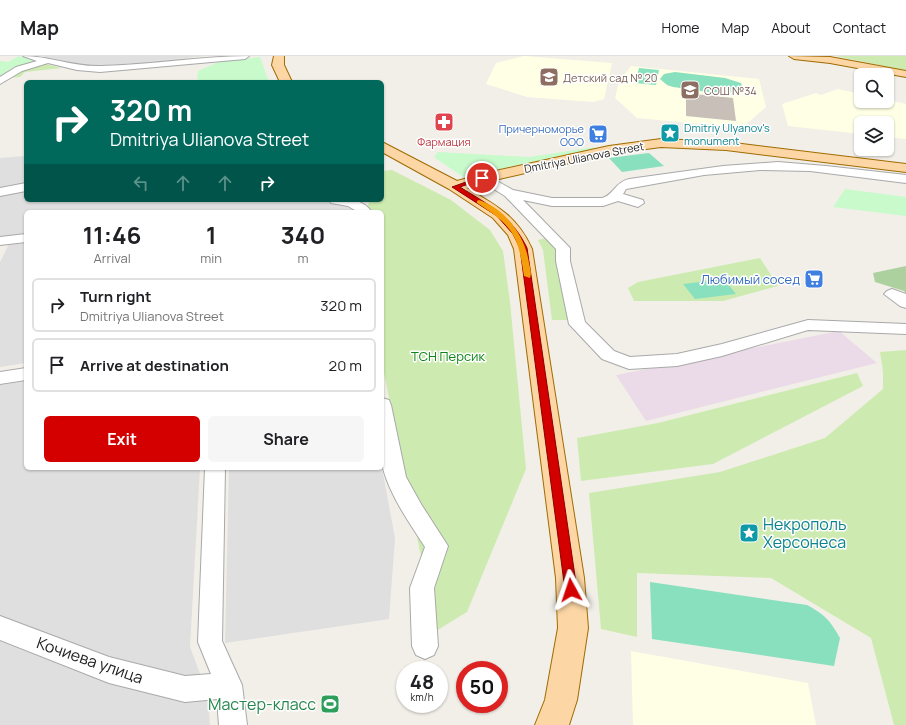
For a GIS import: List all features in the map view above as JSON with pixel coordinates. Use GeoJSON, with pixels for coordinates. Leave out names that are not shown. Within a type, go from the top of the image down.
{"type":"FeatureCollection","features":[{"type":"Feature","properties":{"kind":"main road"},"geometry":{"type":"LineString","coordinates":[[279,56],[278,65],[285,80]]}},
{"type":"Feature","properties":{"kind":"main road"},"geometry":{"type":"LineString","coordinates":[[794,56],[830,60],[906,74]]}},
{"type":"Feature","properties":{"kind":"main road","name":"Dmitriya Ulianova Street"},"geometry":{"type":"LineString","coordinates":[[455,187],[482,178],[623,147],[661,143],[726,146],[906,168]]}},
{"type":"Feature","properties":{"kind":"main road"},"geometry":{"type":"LineString","coordinates":[[384,147],[455,187],[504,219],[516,233],[523,248],[571,592],[573,628],[561,700],[552,725]]}},
{"type":"Feature","properties":{"kind":"street"},"geometry":{"type":"LineString","coordinates":[[27,56],[77,67],[100,69],[245,56]]}},
{"type":"Feature","properties":{"kind":"street"},"geometry":{"type":"LineString","coordinates":[[0,81],[19,69],[46,61]]}},
{"type":"Feature","properties":{"kind":"street"},"geometry":{"type":"LineString","coordinates":[[617,196],[618,191],[629,183],[726,170],[778,166],[842,171],[906,179]]}},
{"type":"Feature","properties":{"kind":"street"},"geometry":{"type":"LineString","coordinates":[[482,178],[509,193],[563,248],[563,261],[577,324],[608,355],[618,360],[640,364],[677,360],[722,350],[808,326],[906,329]]}},
{"type":"Feature","properties":{"kind":"street"},"geometry":{"type":"LineString","coordinates":[[0,192],[24,187]]}},
{"type":"Feature","properties":{"kind":"street"},"geometry":{"type":"LineString","coordinates":[[509,193],[552,202],[603,202],[617,196],[638,203]]}},
{"type":"Feature","properties":{"kind":"street"},"geometry":{"type":"LineString","coordinates":[[350,202],[362,207],[364,210]]}},
{"type":"Feature","properties":{"kind":"street"},"geometry":{"type":"LineString","coordinates":[[0,241],[24,238]]}},
{"type":"Feature","properties":{"kind":"street"},"geometry":{"type":"LineString","coordinates":[[892,294],[900,297],[906,303]]}},
{"type":"Feature","properties":{"kind":"street"},"geometry":{"type":"LineString","coordinates":[[0,378],[24,374]]}},
{"type":"Feature","properties":{"kind":"street"},"geometry":{"type":"LineString","coordinates":[[384,415],[396,477],[413,511],[437,546],[422,588],[425,646]]}},
{"type":"Feature","properties":{"kind":"street"},"geometry":{"type":"LineString","coordinates":[[215,470],[210,642],[229,685],[233,725]]}},
{"type":"Feature","properties":{"kind":"street","name":"Кочиева улица"},"geometry":{"type":"LineString","coordinates":[[0,628],[108,670],[185,689],[229,685]]}},
{"type":"Feature","properties":{"kind":"shaded area"},"geometry":{"type":"Polygon","coordinates":[[[41,56],[207,56],[103,66],[80,65],[41,56]]]}},
{"type":"Feature","properties":{"kind":"shaded area","name":"Детский сад № 20"},"geometry":{"type":"Polygon","coordinates":[[[524,56],[612,63],[604,99],[593,102],[527,97],[486,84],[496,63],[524,56]]]}},
{"type":"Feature","properties":{"kind":"shaded area","name":"СОШ №34"},"geometry":{"type":"Polygon","coordinates":[[[631,66],[759,79],[766,107],[742,128],[637,118],[615,98],[619,82],[631,66]]]}},
{"type":"Feature","properties":{"kind":"shaded area"},"geometry":{"type":"Polygon","coordinates":[[[838,89],[854,92],[854,108],[894,108],[894,101],[906,104],[906,139],[894,138],[894,116],[854,116],[854,133],[788,126],[782,104],[816,93],[821,95],[838,89]]]}},
{"type":"Feature","properties":{"kind":"shaded area"},"geometry":{"type":"Polygon","coordinates":[[[24,156],[24,202],[363,202],[360,210],[24,210],[24,236],[0,239],[0,158],[24,156]]]}},
{"type":"Feature","properties":{"kind":"shaded area"},"geometry":{"type":"Polygon","coordinates":[[[24,241],[24,363],[0,367],[0,262],[9,244],[24,241]]]}},
{"type":"Feature","properties":{"kind":"shaded area"},"geometry":{"type":"Polygon","coordinates":[[[839,331],[877,363],[646,421],[616,375],[839,331]]]}},
{"type":"Feature","properties":{"kind":"shaded area"},"geometry":{"type":"Polygon","coordinates":[[[24,381],[24,470],[200,470],[190,647],[208,695],[210,725],[0,725],[0,385],[24,381]]]}},
{"type":"Feature","properties":{"kind":"shaded area"},"geometry":{"type":"Polygon","coordinates":[[[229,470],[382,470],[395,538],[389,619],[225,643],[229,470]]]}},
{"type":"Feature","properties":{"kind":"shaded area"},"geometry":{"type":"Polygon","coordinates":[[[631,651],[808,683],[816,725],[633,725],[631,651]]]}},
{"type":"Feature","properties":{"kind":"green space"},"geometry":{"type":"Polygon","coordinates":[[[19,56],[36,61],[10,69],[0,77],[0,61],[8,62],[19,56]]]}},
{"type":"Feature","properties":{"kind":"green space"},"geometry":{"type":"Polygon","coordinates":[[[836,56],[906,56],[906,71],[836,56]]]}},
{"type":"Feature","properties":{"kind":"green space"},"geometry":{"type":"Polygon","coordinates":[[[260,57],[268,80],[199,80],[197,78],[198,71],[221,61],[260,57]]]}},
{"type":"Feature","properties":{"kind":"green space"},"geometry":{"type":"Polygon","coordinates":[[[42,63],[62,68],[25,72],[20,77],[9,78],[23,69],[42,63]]]}},
{"type":"Feature","properties":{"kind":"green space"},"geometry":{"type":"Polygon","coordinates":[[[639,68],[659,70],[656,85],[635,83],[639,68]]]}},
{"type":"Feature","properties":{"kind":"green space"},"geometry":{"type":"Polygon","coordinates":[[[675,72],[725,78],[741,83],[743,88],[730,92],[710,92],[673,87],[667,85],[660,79],[664,74],[675,72]]]}},
{"type":"Feature","properties":{"kind":"green space"},"geometry":{"type":"Polygon","coordinates":[[[595,147],[593,149],[463,177],[434,157],[438,152],[529,157],[595,147]]]}},
{"type":"Feature","properties":{"kind":"green space"},"geometry":{"type":"Polygon","coordinates":[[[649,153],[664,166],[622,172],[609,158],[649,153]]]}},
{"type":"Feature","properties":{"kind":"green space","name":"ТСН Персик"},"geometry":{"type":"Polygon","coordinates":[[[392,170],[451,200],[490,230],[503,251],[510,302],[526,469],[467,612],[436,631],[384,373],[384,210],[366,210],[369,202],[384,202],[384,171],[392,170]]]}},
{"type":"Feature","properties":{"kind":"green space"},"geometry":{"type":"Polygon","coordinates":[[[845,189],[906,197],[906,216],[833,207],[845,189]]]}},
{"type":"Feature","properties":{"kind":"green space"},"geometry":{"type":"Polygon","coordinates":[[[546,238],[557,252],[570,320],[552,320],[543,250],[538,240],[546,238]]]}},
{"type":"Feature","properties":{"kind":"green space"},"geometry":{"type":"Polygon","coordinates":[[[760,258],[778,286],[723,301],[634,301],[628,288],[638,282],[760,258]]]}},
{"type":"Feature","properties":{"kind":"green space"},"geometry":{"type":"Polygon","coordinates":[[[906,266],[906,294],[904,291],[875,282],[873,273],[906,266]]]}},
{"type":"Feature","properties":{"kind":"green space"},"geometry":{"type":"Polygon","coordinates":[[[724,279],[736,294],[695,299],[683,284],[724,279]]]}},
{"type":"Feature","properties":{"kind":"green space","name":"Некрополь Херсонеса"},"geometry":{"type":"Polygon","coordinates":[[[906,350],[906,725],[894,725],[871,638],[771,578],[637,573],[637,637],[601,629],[589,493],[720,472],[825,438],[883,389],[883,372],[880,352],[906,350]]]}},
{"type":"Feature","properties":{"kind":"green space"},"geometry":{"type":"Polygon","coordinates":[[[857,373],[863,386],[713,464],[581,481],[577,438],[658,423],[857,373]]]}},
{"type":"Feature","properties":{"kind":"green space"},"geometry":{"type":"Polygon","coordinates":[[[650,582],[807,605],[826,618],[840,638],[834,666],[652,639],[650,582]]]}},
{"type":"Feature","properties":{"kind":"building","name":"СОШ №34"},"geometry":{"type":"Polygon","coordinates":[[[686,93],[733,98],[736,121],[686,116],[686,93]]]}},
{"type":"Feature","properties":{"kind":"slow traffic"},"geometry":{"type":"LineString","coordinates":[[479,202],[499,215],[516,233],[523,248],[527,276]]}},
{"type":"Feature","properties":{"kind":"place","name":"Детский сад № 20"},"geometry":{"type":"Point","coordinates":[549,77]}},
{"type":"Feature","properties":{"kind":"place","name":"СОШ №34"},"geometry":{"type":"Point","coordinates":[690,90]}},
{"type":"Feature","properties":{"kind":"place","name":"Фармация"},"geometry":{"type":"Point","coordinates":[444,122]}},
{"type":"Feature","properties":{"kind":"place","name":"Dmitriy Ulyanov's monument"},"geometry":{"type":"Point","coordinates":[670,133]}},
{"type":"Feature","properties":{"kind":"place","name":"Причерноморье ООО"},"geometry":{"type":"Point","coordinates":[598,134]}},
{"type":"Feature","properties":{"kind":"place","name":"Любимый сосед"},"geometry":{"type":"Point","coordinates":[814,279]}},
{"type":"Feature","properties":{"kind":"place","name":"Некрополь Херсонеса"},"geometry":{"type":"Point","coordinates":[749,533]}},
{"type":"Feature","properties":{"kind":"place","name":"Мастер-класс"},"geometry":{"type":"Point","coordinates":[330,704]}},
{"type":"Feature","properties":{"kind":"route"},"geometry":{"type":"LineString","coordinates":[[482,178],[455,187],[499,215],[516,233],[523,248],[571,590]]}}]}
